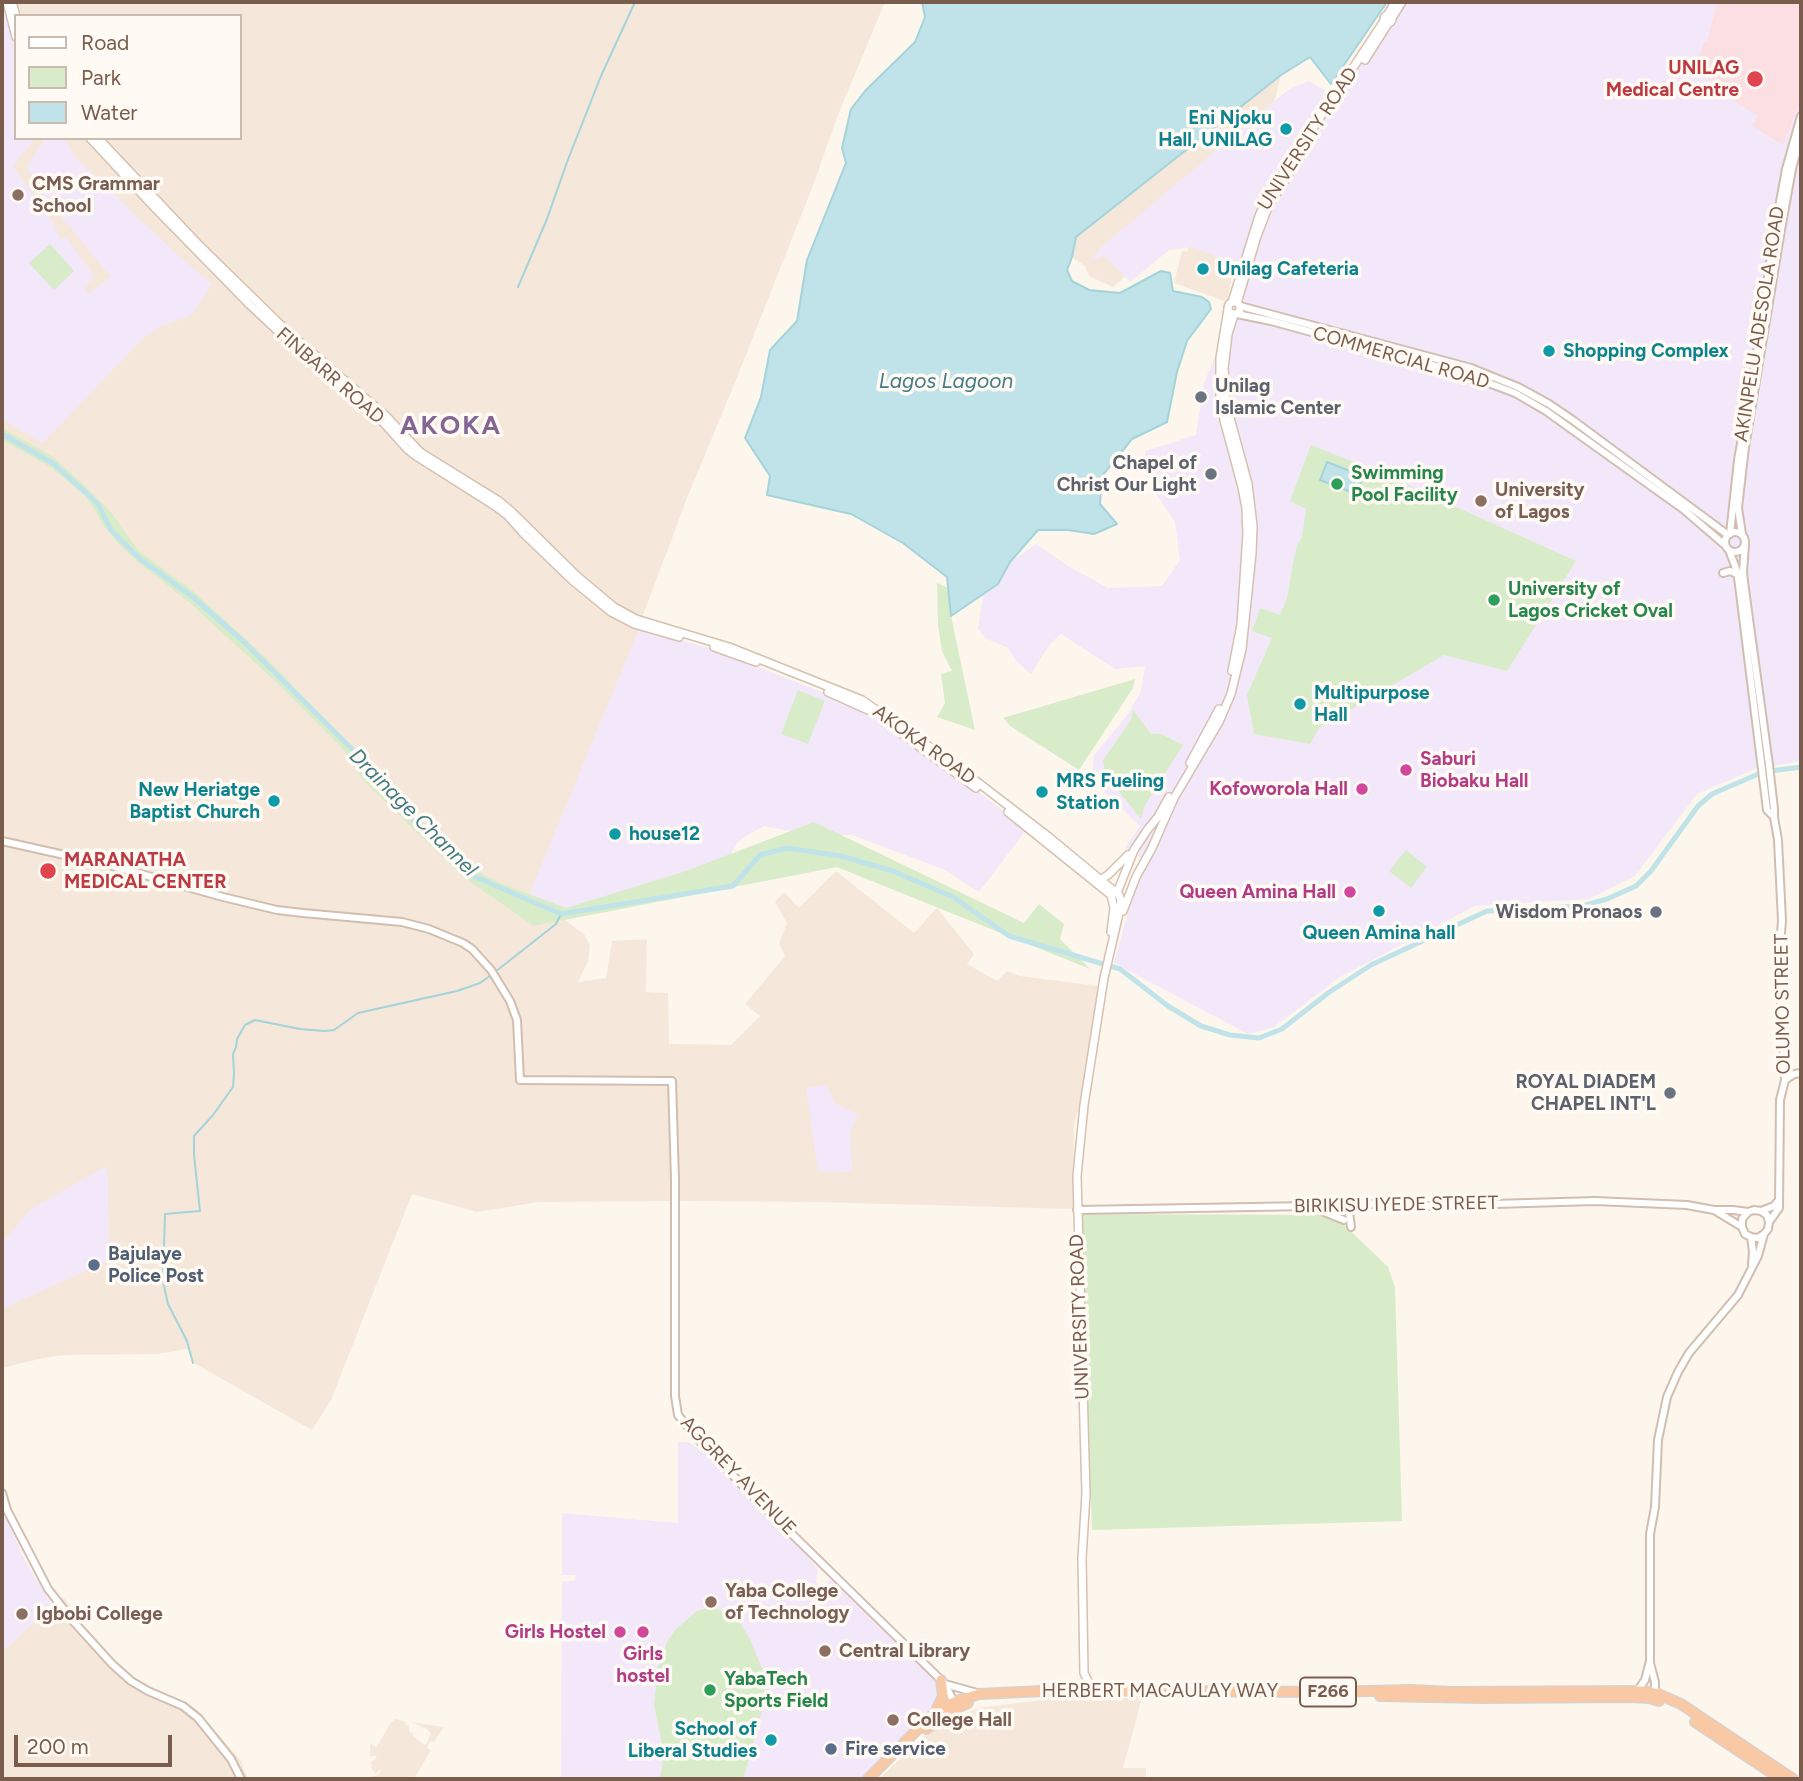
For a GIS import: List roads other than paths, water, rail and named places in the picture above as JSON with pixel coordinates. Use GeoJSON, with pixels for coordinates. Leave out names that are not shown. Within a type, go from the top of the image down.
{"type":"FeatureCollection","features":[{"type":"Feature","properties":{"kind":"highway"},"geometry":{"type":"LineString","coordinates":[[935,1713],[943,1696],[943,1682]]}},
{"type":"Feature","properties":{"kind":"highway","name":"HERBERT MACAULAY WAY"},"geometry":{"type":"LineString","coordinates":[[868,1779],[935,1713],[954,1702],[979,1693],[1092,1689],[1310,1692],[1638,1690],[1656,1693],[1681,1704],[1793,1779]]}},
{"type":"Feature","properties":{"kind":"highway","name":"HERBERT MACAULAY WAY"},"geometry":{"type":"LineString","coordinates":[[875,1779],[935,1721],[972,1701],[1083,1694],[1649,1698],[1679,1710],[1781,1779]]}},
{"type":"Feature","properties":{"kind":"main road"},"geometry":{"type":"LineString","coordinates":[[10,2],[14,25]]}},
{"type":"Feature","properties":{"kind":"main road","name":"UNIVERSITY ROAD"},"geometry":{"type":"LineString","coordinates":[[1388,19],[1395,2]]}},
{"type":"Feature","properties":{"kind":"main road","name":"UNIVERSITY ROAD"},"geometry":{"type":"LineString","coordinates":[[1084,1673],[1082,1558],[1086,1494],[1077,1175],[1082,1120],[1117,892],[1134,850],[1158,817],[1220,708],[1239,639],[1247,534],[1242,487],[1220,395],[1220,358],[1263,220],[1276,193],[1388,19],[1402,2]]}},
{"type":"Feature","properties":{"kind":"main road","name":"FINBARR ROAD"},"geometry":{"type":"LineString","coordinates":[[92,140],[155,208],[253,303],[386,416],[420,452],[499,501],[577,576],[622,616],[635,622]]}},
{"type":"Feature","properties":{"kind":"main road","name":"FINBARR ROAD"},"geometry":{"type":"LineString","coordinates":[[100,140],[253,303]]}},
{"type":"Feature","properties":{"kind":"main road","name":"UNIVERSITY ROAD"},"geometry":{"type":"LineString","coordinates":[[1115,935],[1136,877],[1174,798],[1219,722],[1233,686],[1242,649],[1253,526],[1248,484],[1226,397],[1224,369],[1228,334],[1235,308]]}},
{"type":"Feature","properties":{"kind":"main road","name":"AKOKA ROAD"},"geometry":{"type":"LineString","coordinates":[[635,622],[729,647],[861,703],[950,761],[1117,892]]}},
{"type":"Feature","properties":{"kind":"main road"},"geometry":{"type":"LineString","coordinates":[[861,703],[990,798],[1107,891],[1112,897],[1114,908]]}},
{"type":"Feature","properties":{"kind":"main road"},"geometry":{"type":"LineString","coordinates":[[1142,839],[1143,849],[1152,848]]}},
{"type":"Feature","properties":{"kind":"main road"},"geometry":{"type":"LineString","coordinates":[[1101,879],[1134,850]]}},
{"type":"Feature","properties":{"kind":"main road"},"geometry":{"type":"LineString","coordinates":[[1107,891],[1117,892],[1127,888],[1136,877]]}},
{"type":"Feature","properties":{"kind":"main road"},"geometry":{"type":"LineString","coordinates":[[1107,964],[1121,900],[1117,892]]}},
{"type":"Feature","properties":{"kind":"main road"},"geometry":{"type":"LineString","coordinates":[[1076,1689],[1084,1673]]}},
{"type":"Feature","properties":{"kind":"main road"},"geometry":{"type":"LineString","coordinates":[[1084,1673],[1092,1689]]}},
{"type":"Feature","properties":{"kind":"street","name":"AKINPELU ADESOLA ROAD"},"geometry":{"type":"LineString","coordinates":[[1729,534],[1738,460],[1775,229],[1786,169],[1801,116]]}},
{"type":"Feature","properties":{"kind":"street","name":"AKINPELU ADESOLA ROAD"},"geometry":{"type":"LineString","coordinates":[[1742,534],[1738,508],[1741,473],[1782,230],[1801,135]]}},
{"type":"Feature","properties":{"kind":"street","name":"COMMERCIAL ROAD"},"geometry":{"type":"LineString","coordinates":[[1235,308],[1471,369],[1518,387],[1574,421],[1729,534]]}},
{"type":"Feature","properties":{"kind":"street","name":"COMMERCIAL ROAD"},"geometry":{"type":"LineString","coordinates":[[1235,308],[1260,318],[1465,374],[1515,393],[1546,411],[1683,509],[1728,548]]}},
{"type":"Feature","properties":{"kind":"street"},"geometry":{"type":"LineString","coordinates":[[1738,532],[1745,539],[1742,571],[1765,766],[1737,574],[1726,538],[1729,534],[1738,532]]}},
{"type":"Feature","properties":{"kind":"street"},"geometry":{"type":"LineString","coordinates":[[1728,548],[1738,552],[1745,545]]}},
{"type":"Feature","properties":{"kind":"street"},"geometry":{"type":"LineString","coordinates":[[1723,573],[1730,571],[1737,574]]}},
{"type":"Feature","properties":{"kind":"street","name":"OLUMO STREET"},"geometry":{"type":"LineString","coordinates":[[1765,766],[1778,840],[1782,911],[1779,966],[1785,1080],[1780,1100],[1779,1200]]}},
{"type":"Feature","properties":{"kind":"street","name":"AGGREY AVENUE"},"geometry":{"type":"LineString","coordinates":[[2,841],[109,865],[276,909],[419,926],[463,943],[491,970],[510,1000],[517,1020],[520,1080],[672,1081],[675,1396],[678,1415],[747,1490],[943,1682]]}},
{"type":"Feature","properties":{"kind":"street"},"geometry":{"type":"LineString","coordinates":[[1785,1080],[1801,1073]]}},
{"type":"Feature","properties":{"kind":"street"},"geometry":{"type":"LineString","coordinates":[[1761,1211],[1769,1222],[1768,1229],[1758,1238],[1745,1234],[1742,1219],[1748,1212],[1774,1206],[1779,1200]]}},
{"type":"Feature","properties":{"kind":"street"},"geometry":{"type":"LineString","coordinates":[[1769,1222],[1776,1215],[1779,1200]]}},
{"type":"Feature","properties":{"kind":"street","name":"BIRIKISU IYEDE STREET"},"geometry":{"type":"LineString","coordinates":[[1077,1210],[1595,1201],[1687,1205],[1748,1212]]}},
{"type":"Feature","properties":{"kind":"street"},"geometry":{"type":"LineString","coordinates":[[1351,1227],[1349,1212],[1354,1204]]}},
{"type":"Feature","properties":{"kind":"street"},"geometry":{"type":"LineString","coordinates":[[1310,1206],[1344,1220]]}},
{"type":"Feature","properties":{"kind":"street","name":"BIRIKISU IYEDE STREET"},"geometry":{"type":"LineString","coordinates":[[1714,1210],[1742,1227]]}},
{"type":"Feature","properties":{"kind":"street"},"geometry":{"type":"LineString","coordinates":[[1656,1693],[1650,1661],[1650,1534],[1655,1503],[1658,1440],[1667,1397],[1689,1353],[1738,1295],[1758,1256],[1764,1234]]}},
{"type":"Feature","properties":{"kind":"street"},"geometry":{"type":"LineString","coordinates":[[1751,1237],[1751,1269]]}},
{"type":"Feature","properties":{"kind":"street"},"geometry":{"type":"LineString","coordinates":[[2,1493],[7,1510],[48,1589],[73,1621],[131,1681],[183,1706],[198,1718],[231,1759],[242,1779]]}},
{"type":"Feature","properties":{"kind":"street"},"geometry":{"type":"LineString","coordinates":[[1638,1690],[1645,1680],[1650,1661]]}},
{"type":"Feature","properties":{"kind":"street"},"geometry":{"type":"LineString","coordinates":[[943,1682],[979,1693]]}},
{"type":"Feature","properties":{"kind":"street"},"geometry":{"type":"LineString","coordinates":[[943,1682],[954,1702]]}},
{"type":"Feature","properties":{"kind":"water","name":"Lagos Lagoon"},"geometry":{"type":"Polygon","coordinates":[[[922,2],[1387,2],[1331,84],[1310,57],[1281,75],[1076,237],[1067,270],[1072,281],[1089,290],[1120,293],[1161,271],[1170,273],[1173,291],[1202,297],[1209,302],[1211,309],[1187,341],[1177,372],[1167,422],[1132,439],[1102,476],[1100,504],[1117,524],[1094,534],[1068,530],[1038,530],[1010,562],[998,584],[951,616],[947,577],[903,543],[851,514],[767,495],[770,476],[745,438],[761,397],[770,350],[797,321],[807,260],[846,163],[842,148],[851,109],[865,91],[915,42],[925,17],[922,2]]]}},
{"type":"Feature","properties":{"kind":"water"},"geometry":{"type":"Polygon","coordinates":[[[1327,462],[1363,476],[1356,494],[1320,480],[1327,462]]]}},
{"type":"Feature","properties":{"kind":"waterway"},"geometry":{"type":"LineString","coordinates":[[518,287],[601,76],[635,2]]}},
{"type":"Feature","properties":{"kind":"waterway","name":"Drainage Channel"},"geometry":{"type":"LineString","coordinates":[[2,434],[54,464],[98,504],[111,530],[139,558],[194,598],[243,641],[352,749],[369,775],[471,875],[561,914],[733,886],[760,855],[787,848],[841,856],[893,871],[953,897],[1009,936],[1120,969],[1168,1006],[1201,1026],[1230,1035],[1259,1038],[1282,1029],[1328,993],[1371,965],[1487,911],[1582,906],[1607,899],[1636,886],[1651,871],[1698,806],[1712,794],[1763,772],[1801,767]]}},
{"type":"Feature","properties":{"kind":"waterway"},"geometry":{"type":"LineString","coordinates":[[495,972],[556,924],[561,914]]}},
{"type":"Feature","properties":{"kind":"waterway"},"geometry":{"type":"LineString","coordinates":[[193,1363],[187,1341],[168,1304],[163,1281],[165,1214],[200,1211],[194,1136],[233,1087],[233,1054],[245,1025],[255,1020],[300,1029],[334,1030],[358,1013],[457,991],[480,983],[491,975]]}},
{"type":"Feature","properties":{"kind":"place","name":"UNILAG Medical Centre"},"geometry":{"type":"Point","coordinates":[1755,79]}},
{"type":"Feature","properties":{"kind":"place","name":"Eni Njoku Hall, UNILAG"},"geometry":{"type":"Point","coordinates":[1286,129]}},
{"type":"Feature","properties":{"kind":"place","name":"CMS Grammar School"},"geometry":{"type":"Point","coordinates":[18,195]}},
{"type":"Feature","properties":{"kind":"place","name":"Unilag Cafeteria"},"geometry":{"type":"Point","coordinates":[1203,269]}},
{"type":"Feature","properties":{"kind":"place","name":"Shopping Complex"},"geometry":{"type":"Point","coordinates":[1549,351]}},
{"type":"Feature","properties":{"kind":"place","name":"Unilag Islamic Center"},"geometry":{"type":"Point","coordinates":[1201,397]}},
{"type":"Feature","properties":{"kind":"place","name":"Chapel of Christ Our Light"},"geometry":{"type":"Point","coordinates":[1211,474]}},
{"type":"Feature","properties":{"kind":"place","name":"Swimming Pool Facility"},"geometry":{"type":"Point","coordinates":[1337,484]}},
{"type":"Feature","properties":{"kind":"place","name":"University of Lagos"},"geometry":{"type":"Point","coordinates":[1481,501]}},
{"type":"Feature","properties":{"kind":"place","name":"University of Lagos Cricket Oval"},"geometry":{"type":"Point","coordinates":[1494,600]}},
{"type":"Feature","properties":{"kind":"place","name":"Multipurpose Hall"},"geometry":{"type":"Point","coordinates":[1300,704]}},
{"type":"Feature","properties":{"kind":"place","name":"Saburi Biobaku Hall"},"geometry":{"type":"Point","coordinates":[1406,770]}},
{"type":"Feature","properties":{"kind":"place","name":"Kofoworola Hall"},"geometry":{"type":"Point","coordinates":[1362,789]}},
{"type":"Feature","properties":{"kind":"place","name":"MRS Fueling Station"},"geometry":{"type":"Point","coordinates":[1042,792]}},
{"type":"Feature","properties":{"kind":"place","name":"New Heriatge Baptist Church"},"geometry":{"type":"Point","coordinates":[274,801]}},
{"type":"Feature","properties":{"kind":"place","name":"house12"},"geometry":{"type":"Point","coordinates":[615,834]}},
{"type":"Feature","properties":{"kind":"place","name":"MARANATHA MEDICAL CENTER"},"geometry":{"type":"Point","coordinates":[48,871]}},
{"type":"Feature","properties":{"kind":"place","name":"Queen Amina Hall"},"geometry":{"type":"Point","coordinates":[1350,892]}},
{"type":"Feature","properties":{"kind":"place","name":"Queen Amina hall"},"geometry":{"type":"Point","coordinates":[1379,911]}},
{"type":"Feature","properties":{"kind":"place","name":"Wisdom Pronaos"},"geometry":{"type":"Point","coordinates":[1656,912]}},
{"type":"Feature","properties":{"kind":"place","name":"ROYAL DIADEM CHAPEL INT'L"},"geometry":{"type":"Point","coordinates":[1670,1093]}},
{"type":"Feature","properties":{"kind":"place","name":"Bajulaye Police Post"},"geometry":{"type":"Point","coordinates":[94,1265]}},
{"type":"Feature","properties":{"kind":"place","name":"Yaba College of Technology"},"geometry":{"type":"Point","coordinates":[711,1602]}},
{"type":"Feature","properties":{"kind":"place","name":"Igbobi College"},"geometry":{"type":"Point","coordinates":[22,1614]}},
{"type":"Feature","properties":{"kind":"place","name":"Girls Hostel"},"geometry":{"type":"Point","coordinates":[620,1632]}},
{"type":"Feature","properties":{"kind":"place","name":"Girls hostel"},"geometry":{"type":"Point","coordinates":[643,1632]}},
{"type":"Feature","properties":{"kind":"place","name":"Central Library"},"geometry":{"type":"Point","coordinates":[825,1651]}},
{"type":"Feature","properties":{"kind":"place","name":"YabaTech Sports Field"},"geometry":{"type":"Point","coordinates":[710,1690]}},
{"type":"Feature","properties":{"kind":"place","name":"College Hall"},"geometry":{"type":"Point","coordinates":[893,1720]}},
{"type":"Feature","properties":{"kind":"place","name":"School of Liberal Studies"},"geometry":{"type":"Point","coordinates":[771,1740]}},
{"type":"Feature","properties":{"kind":"place","name":"Fire service"},"geometry":{"type":"Point","coordinates":[831,1749]}},
{"type":"Feature","properties":{"kind":"district","name":"AKOKA"},"geometry":{"type":"Point","coordinates":[451,426]}}]}
